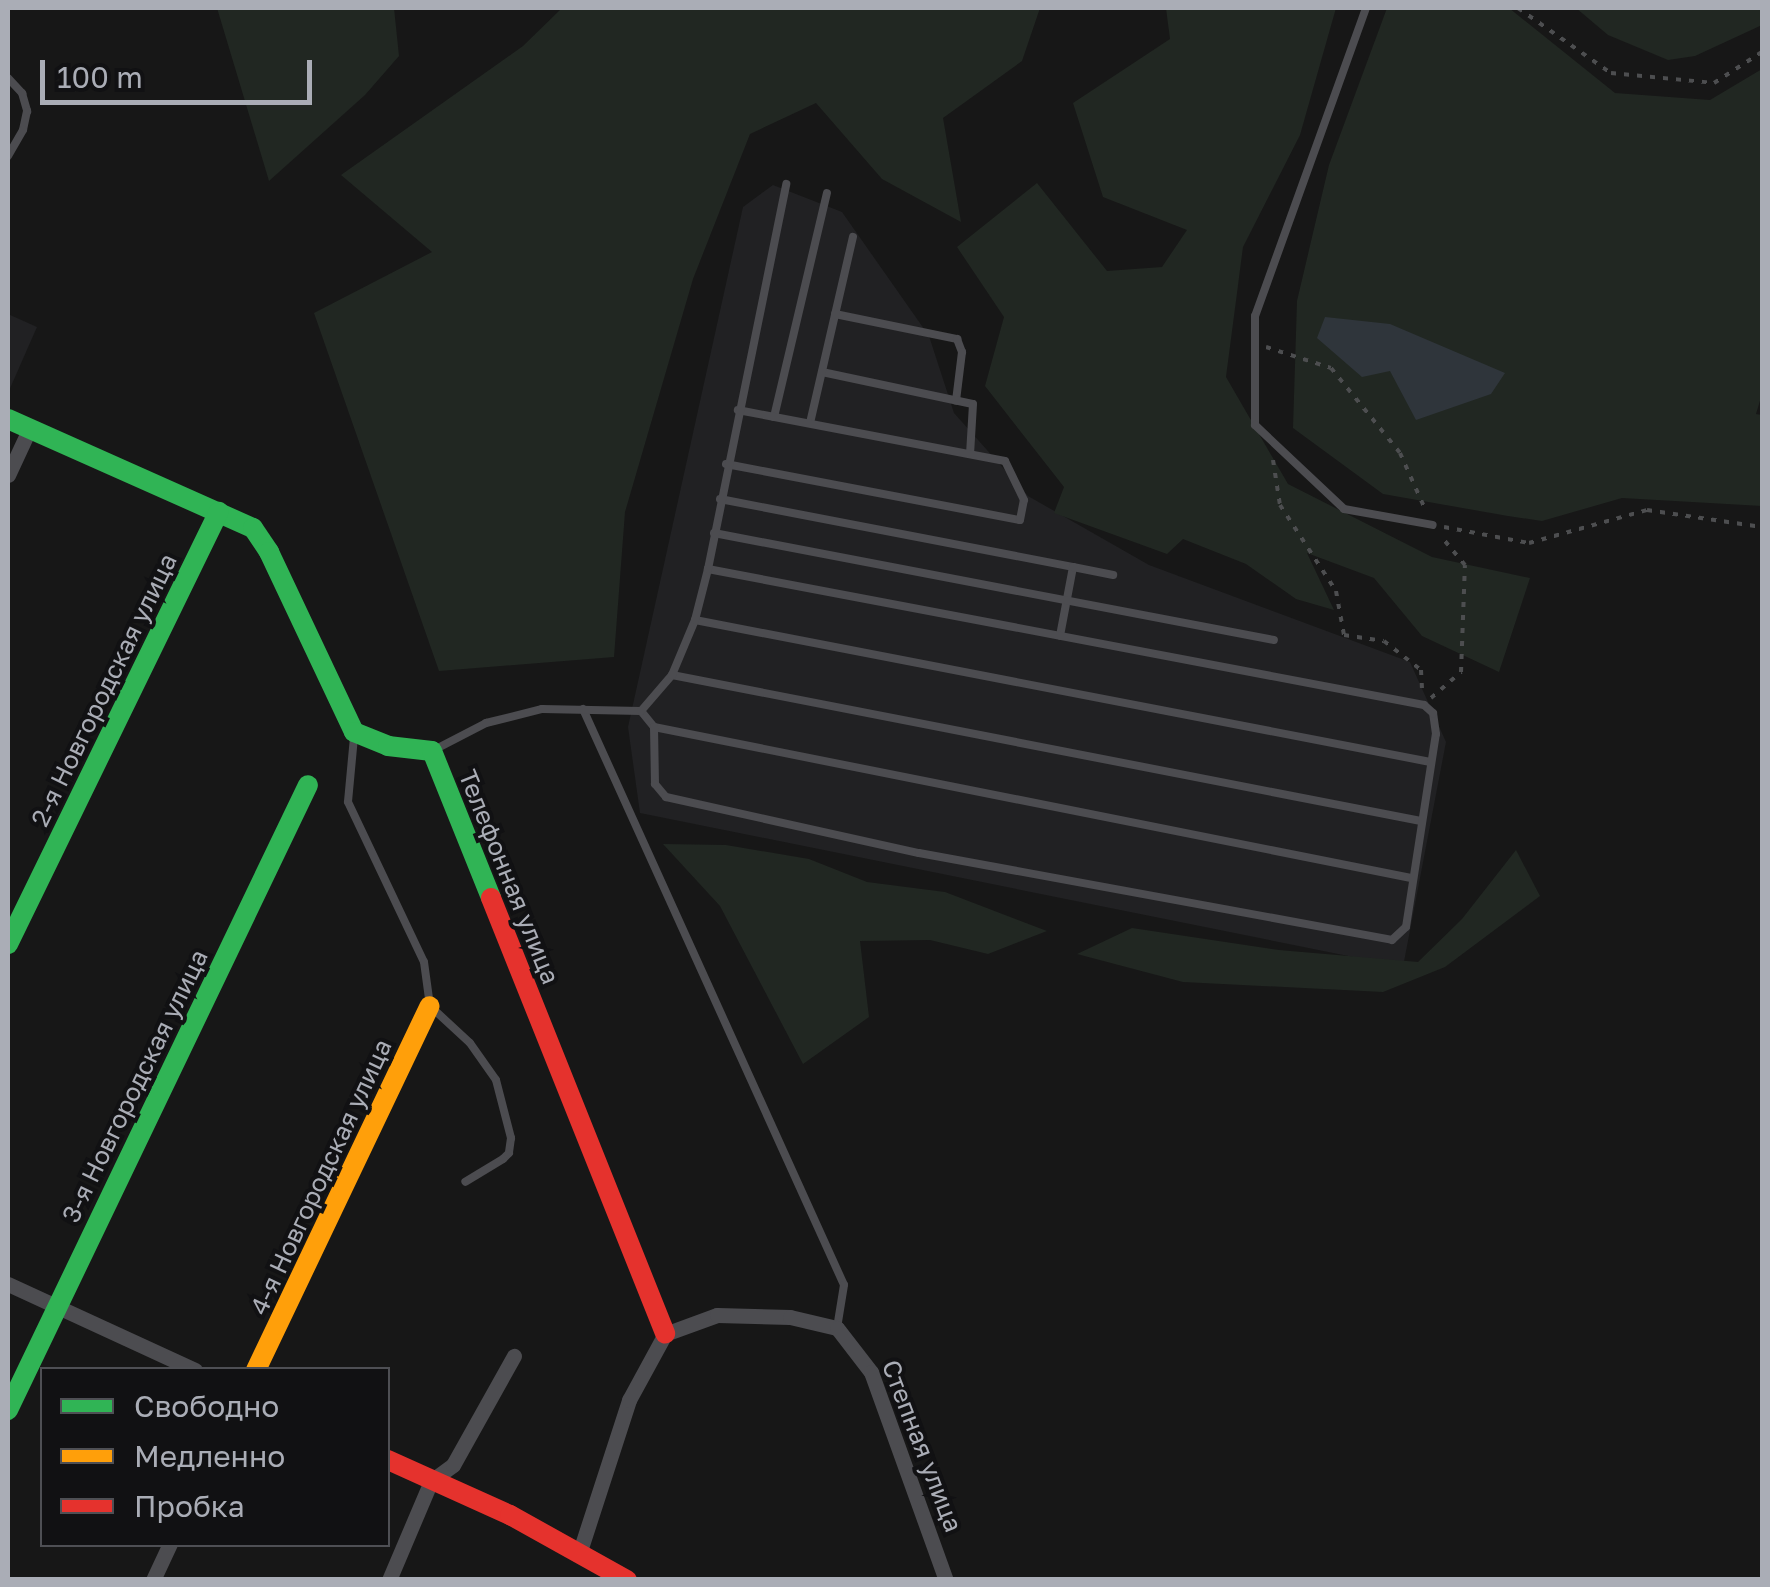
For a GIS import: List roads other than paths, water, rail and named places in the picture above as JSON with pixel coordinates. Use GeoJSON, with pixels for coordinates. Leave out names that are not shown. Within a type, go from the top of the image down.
{"type":"FeatureCollection","features":[{"type":"Feature","properties":{"kind":"street"},"geometry":{"type":"LineString","coordinates":[[8,418],[253,528],[269,552],[354,732]]}},
{"type":"Feature","properties":{"kind":"street"},"geometry":{"type":"LineString","coordinates":[[8,475],[29,430]]}},
{"type":"Feature","properties":{"kind":"street","name":"2-я Новгородская улица"},"geometry":{"type":"LineString","coordinates":[[8,944],[219,512]]}},
{"type":"Feature","properties":{"kind":"street","name":"Телефонная улица"},"geometry":{"type":"LineString","coordinates":[[354,732],[388,746],[432,752],[665,1334]]}},
{"type":"Feature","properties":{"kind":"street","name":"3-я Новгородская улица"},"geometry":{"type":"LineString","coordinates":[[8,1410],[308,785]]}},
{"type":"Feature","properties":{"kind":"street","name":"4-я Новгородская улица"},"geometry":{"type":"LineString","coordinates":[[257,1367],[430,1006]]}},
{"type":"Feature","properties":{"kind":"street"},"geometry":{"type":"LineString","coordinates":[[8,1284],[188,1367]]}},
{"type":"Feature","properties":{"kind":"street"},"geometry":{"type":"LineString","coordinates":[[580,1550],[629,1400],[665,1334],[716,1315],[790,1317],[838,1328]]}},
{"type":"Feature","properties":{"kind":"street","name":"Степная улица"},"geometry":{"type":"LineString","coordinates":[[838,1328],[871,1372],[946,1580]]}},
{"type":"Feature","properties":{"kind":"street"},"geometry":{"type":"LineString","coordinates":[[389,1580],[431,1481],[453,1464],[514,1356]]}},
{"type":"Feature","properties":{"kind":"street"},"geometry":{"type":"LineString","coordinates":[[390,1461],[580,1550],[627,1580]]}},
{"type":"Feature","properties":{"kind":"street"},"geometry":{"type":"LineString","coordinates":[[153,1580],[169,1547]]}},
{"type":"Feature","properties":{"kind":"lane"},"geometry":{"type":"LineString","coordinates":[[1366,8],[1255,316],[1255,425],[1344,510],[1433,525]]}},
{"type":"Feature","properties":{"kind":"lane"},"geometry":{"type":"LineString","coordinates":[[8,78],[22,93],[26,111],[24,130],[8,156]]}},
{"type":"Feature","properties":{"kind":"lane"},"geometry":{"type":"LineString","coordinates":[[641,712],[672,676],[695,620],[786,184]]}},
{"type":"Feature","properties":{"kind":"lane"},"geometry":{"type":"LineString","coordinates":[[774,416],[828,193]]}},
{"type":"Feature","properties":{"kind":"lane"},"geometry":{"type":"LineString","coordinates":[[810,423],[853,237]]}},
{"type":"Feature","properties":{"kind":"lane"},"geometry":{"type":"LineString","coordinates":[[835,314],[958,339],[962,352],[956,401]]}},
{"type":"Feature","properties":{"kind":"lane"},"geometry":{"type":"LineString","coordinates":[[822,372],[973,404],[970,454]]}},
{"type":"Feature","properties":{"kind":"lane"},"geometry":{"type":"LineString","coordinates":[[726,464],[1020,520],[1024,500],[1005,461],[738,410]]}},
{"type":"Feature","properties":{"kind":"lane"},"geometry":{"type":"LineString","coordinates":[[720,499],[1113,575]]}},
{"type":"Feature","properties":{"kind":"lane"},"geometry":{"type":"LineString","coordinates":[[714,533],[1274,640]]}},
{"type":"Feature","properties":{"kind":"lane"},"geometry":{"type":"LineString","coordinates":[[1060,636],[1073,568]]}},
{"type":"Feature","properties":{"kind":"lane"},"geometry":{"type":"LineString","coordinates":[[432,752],[486,723],[542,709],[641,712],[654,728],[655,784],[666,797],[919,853],[1392,940],[1406,928],[1436,734],[1433,713],[1424,705],[708,569]]}},
{"type":"Feature","properties":{"kind":"lane"},"geometry":{"type":"LineString","coordinates":[[695,620],[1430,762]]}},
{"type":"Feature","properties":{"kind":"lane"},"geometry":{"type":"LineString","coordinates":[[672,676],[1422,821]]}},
{"type":"Feature","properties":{"kind":"lane"},"geometry":{"type":"LineString","coordinates":[[583,709],[844,1285],[838,1328]]}},
{"type":"Feature","properties":{"kind":"lane"},"geometry":{"type":"LineString","coordinates":[[654,728],[1411,878]]}},
{"type":"Feature","properties":{"kind":"lane"},"geometry":{"type":"LineString","coordinates":[[354,732],[348,802],[424,962],[430,1006],[470,1043],[496,1080],[511,1138],[510,1153],[464,1182]]}}]}
